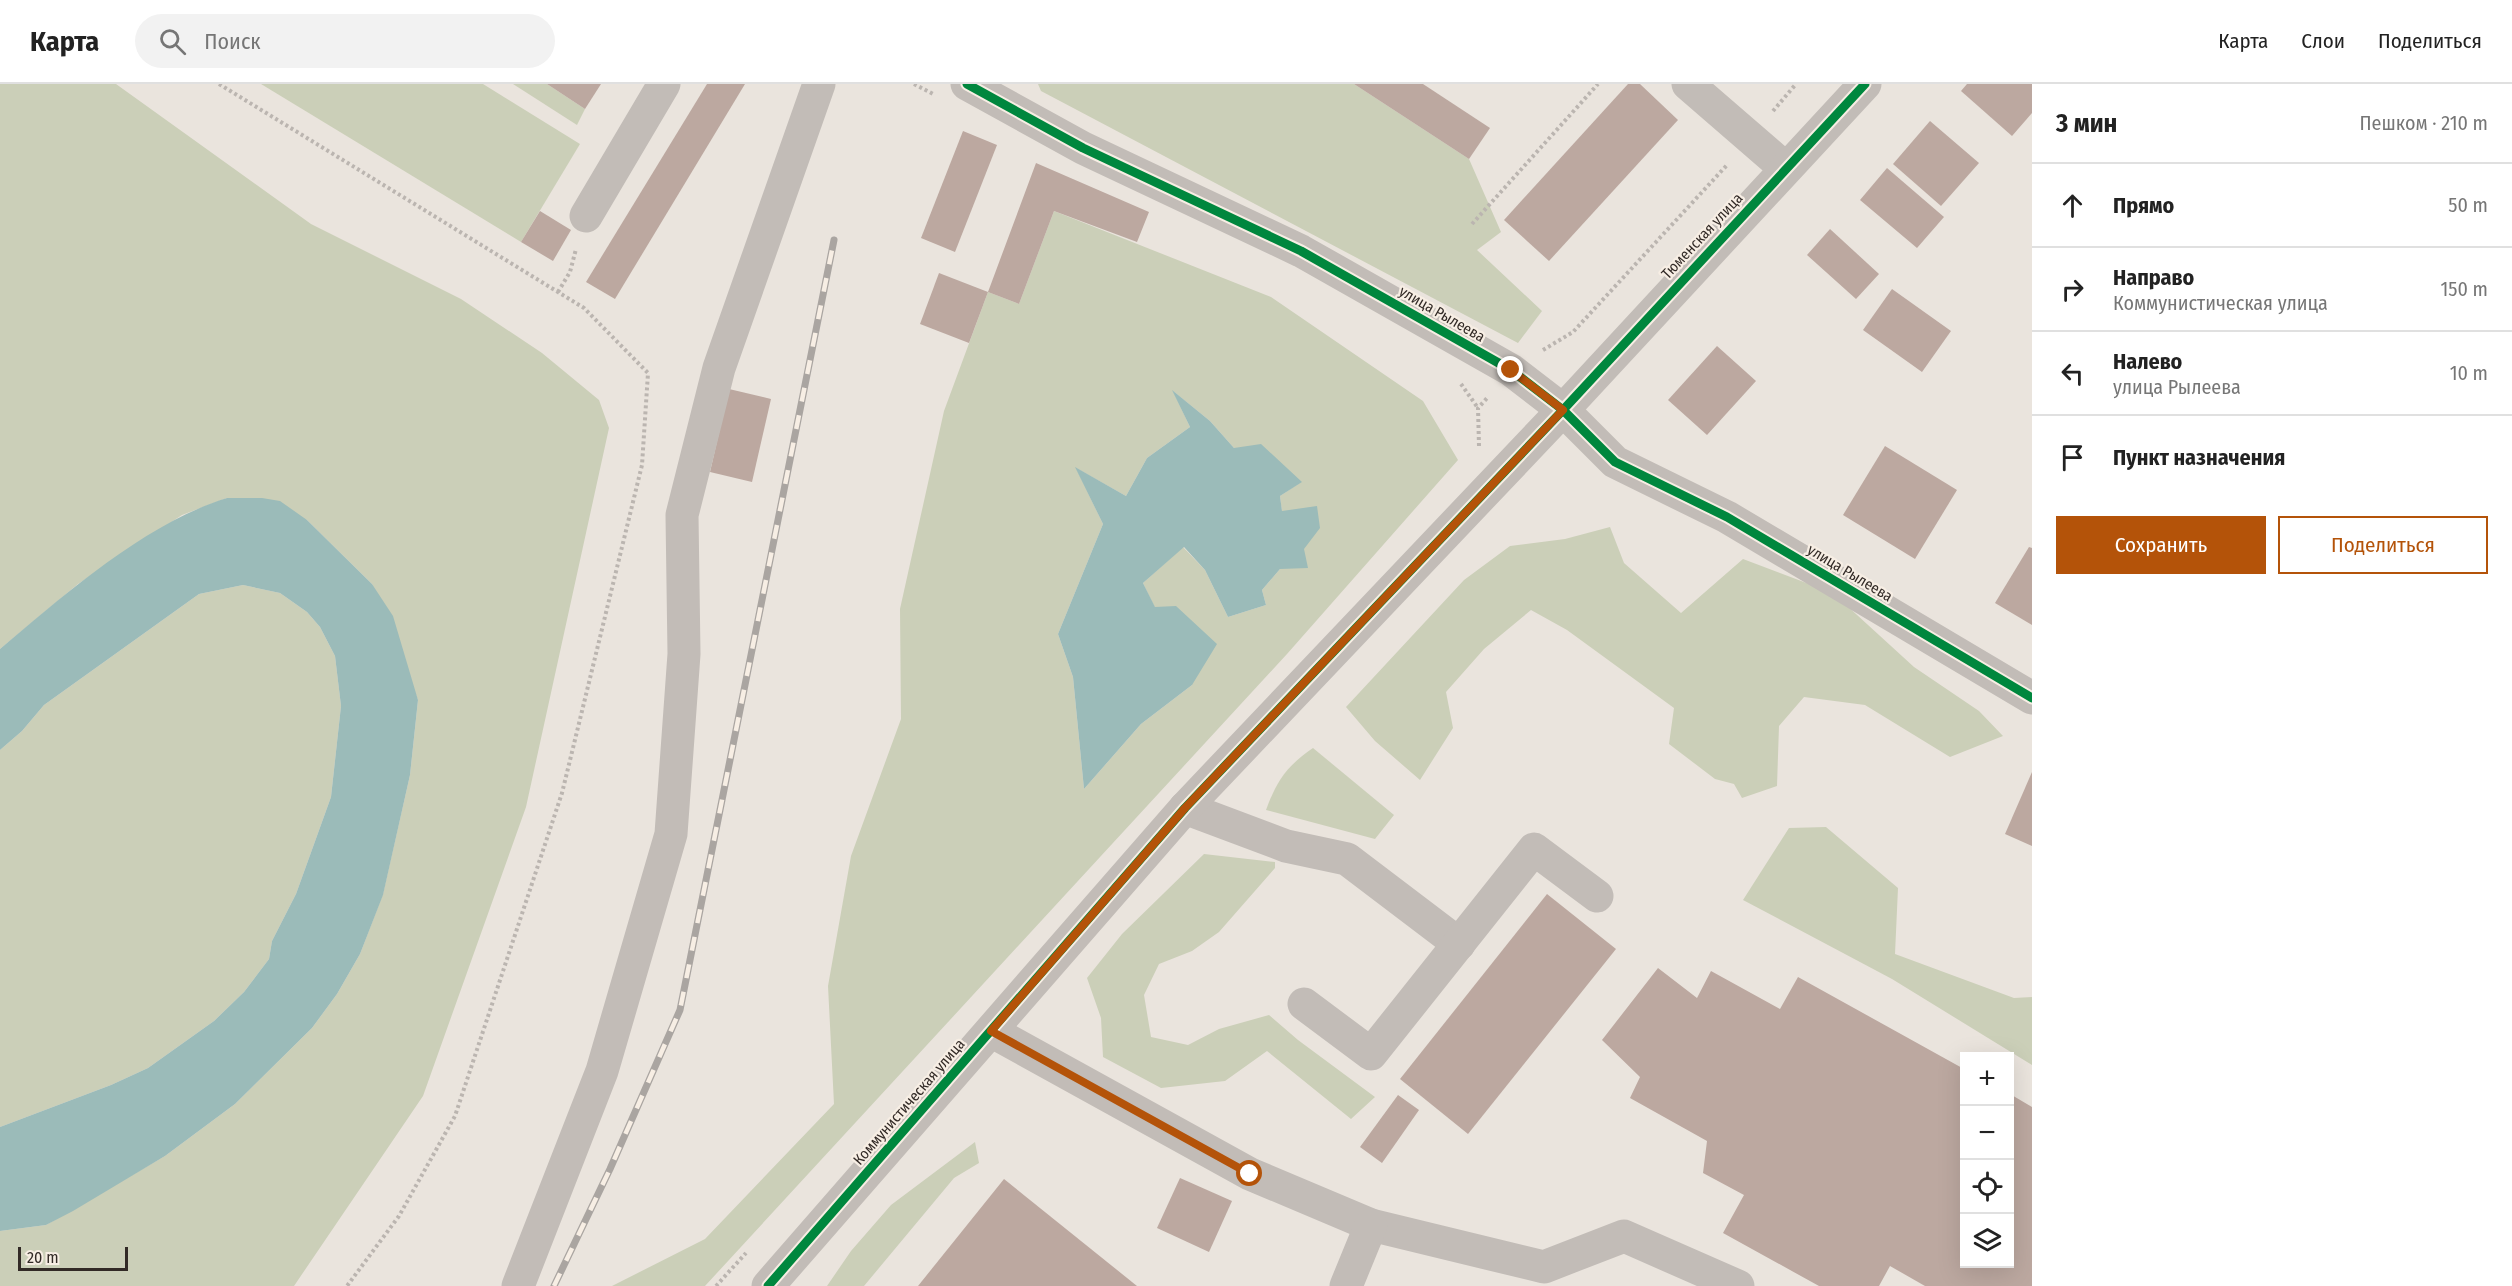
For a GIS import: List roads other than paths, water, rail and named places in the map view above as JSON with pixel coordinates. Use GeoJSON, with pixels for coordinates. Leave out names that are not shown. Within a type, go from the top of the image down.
{"type":"FeatureCollection","features":[{"type":"Feature","properties":{"kind":"street"},"geometry":{"type":"LineString","coordinates":[[586,216],[664,84]]}},
{"type":"Feature","properties":{"kind":"street"},"geometry":{"type":"LineString","coordinates":[[518,1286],[602,1071],[670,834],[684,654],[682,515],[719,368],[819,84]]}},
{"type":"Feature","properties":{"kind":"street","name":"улица Рылеева"},"geometry":{"type":"LineString","coordinates":[[967,84],[1083,148],[1301,251],[1511,370],[1563,410],[1615,462],[1726,517],[2032,698]]}},
{"type":"Feature","properties":{"kind":"street"},"geometry":{"type":"LineString","coordinates":[[1688,84],[1785,168]]}},
{"type":"Feature","properties":{"kind":"street","name":"Тюменская улица"},"geometry":{"type":"LineString","coordinates":[[1563,410],[1865,84]]}},
{"type":"Feature","properties":{"kind":"street","name":"Коммунистическая улица"},"geometry":{"type":"LineString","coordinates":[[768,1286],[1185,808],[1563,410]]}},
{"type":"Feature","properties":{"kind":"street"},"geometry":{"type":"LineString","coordinates":[[1185,808],[1286,846],[1347,859],[1459,944]]}},
{"type":"Feature","properties":{"kind":"street"},"geometry":{"type":"LineString","coordinates":[[1304,1004],[1371,1054],[1534,849],[1597,896]]}},
{"type":"Feature","properties":{"kind":"street"},"geometry":{"type":"LineString","coordinates":[[991,1031],[1250,1174],[1371,1225],[1544,1267],[1624,1236],[1738,1286]]}},
{"type":"Feature","properties":{"kind":"street"},"geometry":{"type":"LineString","coordinates":[[1346,1286],[1371,1225]]}},
{"type":"Feature","properties":{"kind":"water"},"geometry":{"type":"Polygon","coordinates":[[[1172,390],[1210,421],[1234,448],[1261,444],[1302,482],[1280,496],[1282,511],[1317,506],[1320,528],[1304,549],[1308,568],[1280,569],[1262,590],[1266,605],[1228,617],[1205,570],[1184,547],[1143,583],[1155,607],[1176,606],[1217,644],[1192,685],[1141,724],[1084,789],[1073,677],[1058,634],[1103,524],[1075,467],[1126,496],[1147,458],[1190,427],[1172,390]]]}},
{"type":"Feature","properties":{"kind":"water"},"geometry":{"type":"Polygon","coordinates":[[[227,498],[262,498],[280,501],[307,520],[372,584],[393,616],[418,700],[410,775],[383,895],[360,954],[337,994],[312,1028],[235,1104],[165,1156],[73,1211],[46,1225],[0,1231],[0,1127],[111,1085],[148,1068],[214,1021],[244,992],[269,959],[272,941],[296,894],[331,797],[341,706],[335,656],[320,627],[307,612],[280,593],[243,585],[199,594],[44,705],[22,731],[0,750],[0,649],[79,584],[137,542],[166,524],[227,498]]]}},
{"type":"Feature","properties":{"kind":"railway"},"geometry":{"type":"LineString","coordinates":[[554,1286],[610,1169],[680,1010],[834,240]]}}]}
